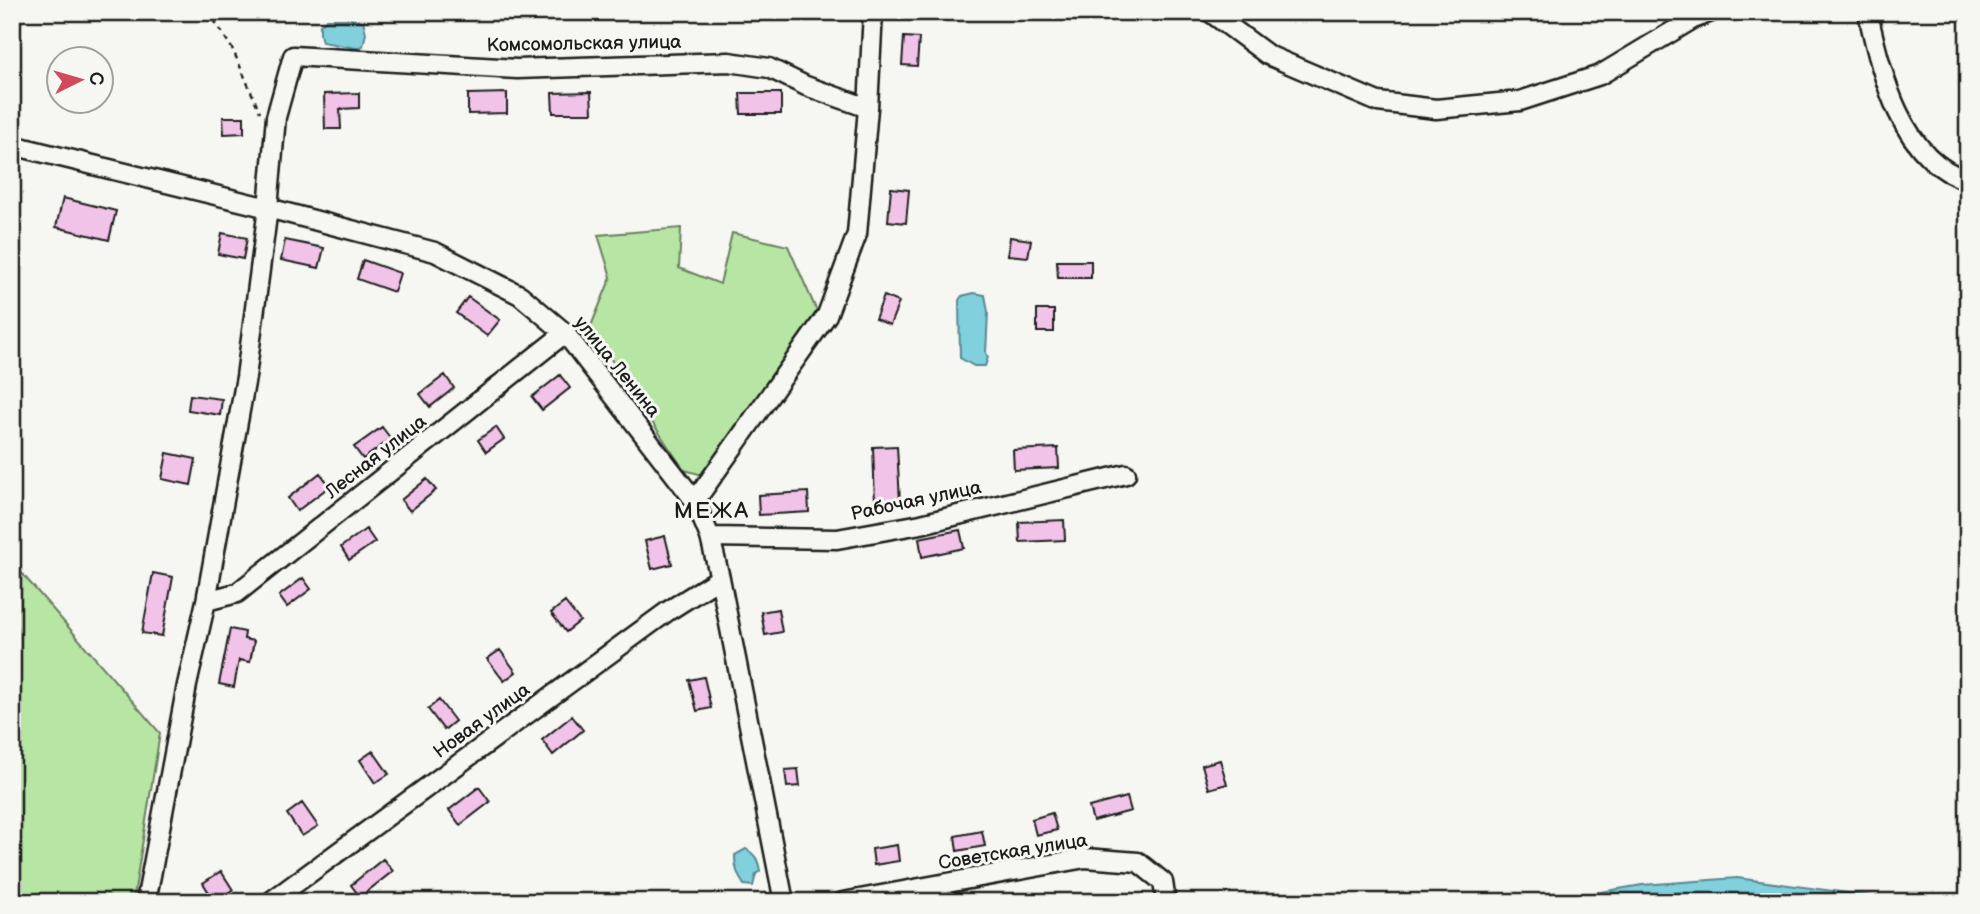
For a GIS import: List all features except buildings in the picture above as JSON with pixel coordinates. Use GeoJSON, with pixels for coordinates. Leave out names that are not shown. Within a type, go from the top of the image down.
{"type":"FeatureCollection","features":[{"type":"Feature","properties":{"kind":"street"},"geometry":{"type":"LineString","coordinates":[[695,501],[827,315],[857,234],[873,12]]}},
{"type":"Feature","properties":{"kind":"street"},"geometry":{"type":"LineString","coordinates":[[1210,12],[1268,55],[1378,102],[1436,109],[1520,101],[1600,75],[1693,19],[1711,12]]}},
{"type":"Feature","properties":{"kind":"street"},"geometry":{"type":"LineString","coordinates":[[1868,12],[1875,49],[1897,114],[1927,156],[1956,177],[1968,180]]}},
{"type":"Feature","properties":{"kind":"street","name":"Комсомольская улица"},"geometry":{"type":"LineString","coordinates":[[268,208],[276,117],[293,56],[517,69],[729,62],[769,68],[806,86],[868,108]]}},
{"type":"Feature","properties":{"kind":"street","name":"улица Ленина"},"geometry":{"type":"LineString","coordinates":[[12,145],[435,251],[520,295],[565,333],[695,501],[710,537],[784,902]]}},
{"type":"Feature","properties":{"kind":"street"},"geometry":{"type":"LineString","coordinates":[[146,902],[187,685],[206,601],[246,377],[268,208]]}},
{"type":"Feature","properties":{"kind":"street","name":"Лесная улица"},"geometry":{"type":"LineString","coordinates":[[206,601],[237,593],[565,333]]}},
{"type":"Feature","properties":{"kind":"street","name":"Рабочая улица"},"geometry":{"type":"LineString","coordinates":[[710,537],[837,539],[921,524],[1126,474]]}},
{"type":"Feature","properties":{"kind":"street","name":"Новая улица"},"geometry":{"type":"LineString","coordinates":[[270,902],[668,611],[720,578]]}},
{"type":"Feature","properties":{"kind":"street","name":"Советская улица"},"geometry":{"type":"LineString","coordinates":[[843,902],[1085,858],[1138,862],[1163,882],[1166,902]]}},
{"type":"Feature","properties":{"kind":"path"},"geometry":{"type":"LineString","coordinates":[[209,12],[233,50],[261,113]]}},
{"type":"Feature","properties":{"kind":"green space"},"geometry":{"type":"Polygon","coordinates":[[[681,228],[679,268],[720,284],[732,233],[788,246],[819,316],[703,475],[684,470],[591,326],[611,277],[598,235],[681,228]]]}},
{"type":"Feature","properties":{"kind":"green space"},"geometry":{"type":"Polygon","coordinates":[[[12,562],[160,733],[133,902],[12,902],[12,562]]]}},
{"type":"Feature","properties":{"kind":"water"},"geometry":{"type":"Polygon","coordinates":[[[327,19],[363,21],[366,33],[363,46],[356,48],[322,42],[320,25],[327,19]]]}},
{"type":"Feature","properties":{"kind":"water"},"geometry":{"type":"Polygon","coordinates":[[[974,293],[985,295],[988,312],[988,357],[985,366],[974,366],[960,358],[959,300],[962,296],[974,293]]]}},
{"type":"Feature","properties":{"kind":"water"},"geometry":{"type":"Polygon","coordinates":[[[746,849],[756,858],[760,871],[756,874],[753,886],[744,885],[736,867],[735,855],[746,849]]]}},
{"type":"Feature","properties":{"kind":"water"},"geometry":{"type":"Polygon","coordinates":[[[1737,878],[1915,902],[1542,902],[1642,885],[1737,878]]]}},
{"type":"Feature","properties":{"kind":"district","name":"МЕЖА"},"geometry":{"type":"Point","coordinates":[712,511]}}]}
